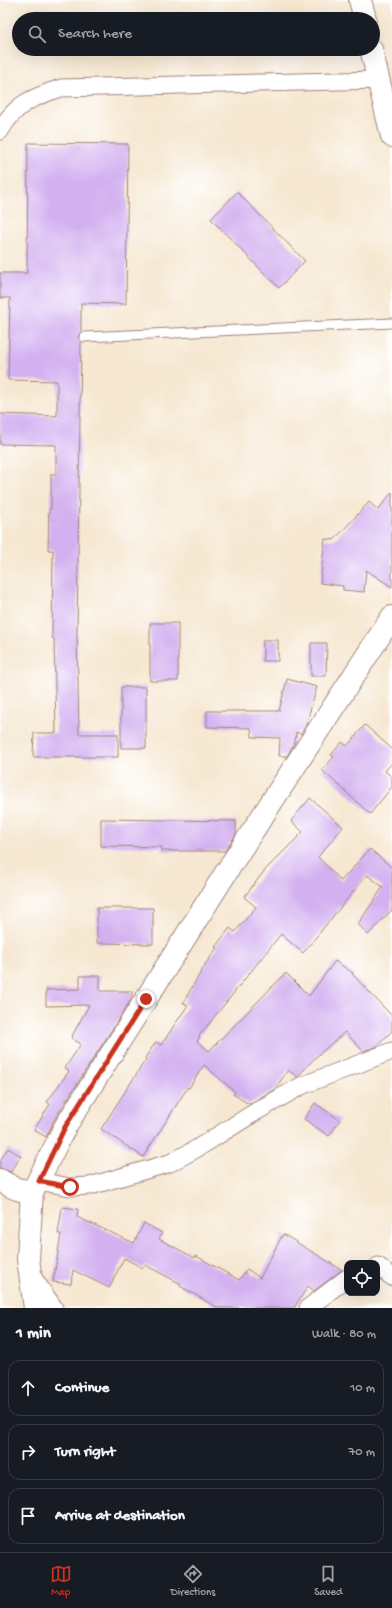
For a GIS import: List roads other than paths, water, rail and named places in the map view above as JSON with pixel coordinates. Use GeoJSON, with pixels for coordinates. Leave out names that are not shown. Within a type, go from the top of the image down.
{"type":"FeatureCollection","features":[{"type":"Feature","properties":{"kind":"street"},"geometry":{"type":"LineString","coordinates":[[360,0],[363,12]]}},
{"type":"Feature","properties":{"kind":"street"},"geometry":{"type":"LineString","coordinates":[[373,56],[383,83],[392,136]]}},
{"type":"Feature","properties":{"kind":"street"},"geometry":{"type":"LineString","coordinates":[[0,131],[8,118],[21,106],[38,95],[61,88],[383,83]]}},
{"type":"Feature","properties":{"kind":"street"},"geometry":{"type":"LineString","coordinates":[[35,1308],[28,1259],[36,1186],[65,1127],[241,849],[392,617]]}},
{"type":"Feature","properties":{"kind":"street"},"geometry":{"type":"LineString","coordinates":[[0,1180],[20,1190],[36,1186],[90,1186],[170,1163],[301,1086],[392,1051]]}},
{"type":"Feature","properties":{"kind":"street"},"geometry":{"type":"LineString","coordinates":[[382,1265],[392,1277]]}},
{"type":"Feature","properties":{"kind":"street"},"geometry":{"type":"LineString","coordinates":[[29,1273],[54,1308]]}},
{"type":"Feature","properties":{"kind":"street"},"geometry":{"type":"LineString","coordinates":[[308,1308],[344,1280]]}},
{"type":"Feature","properties":{"kind":"lane"},"geometry":{"type":"LineString","coordinates":[[84,337],[392,323]]}}]}
